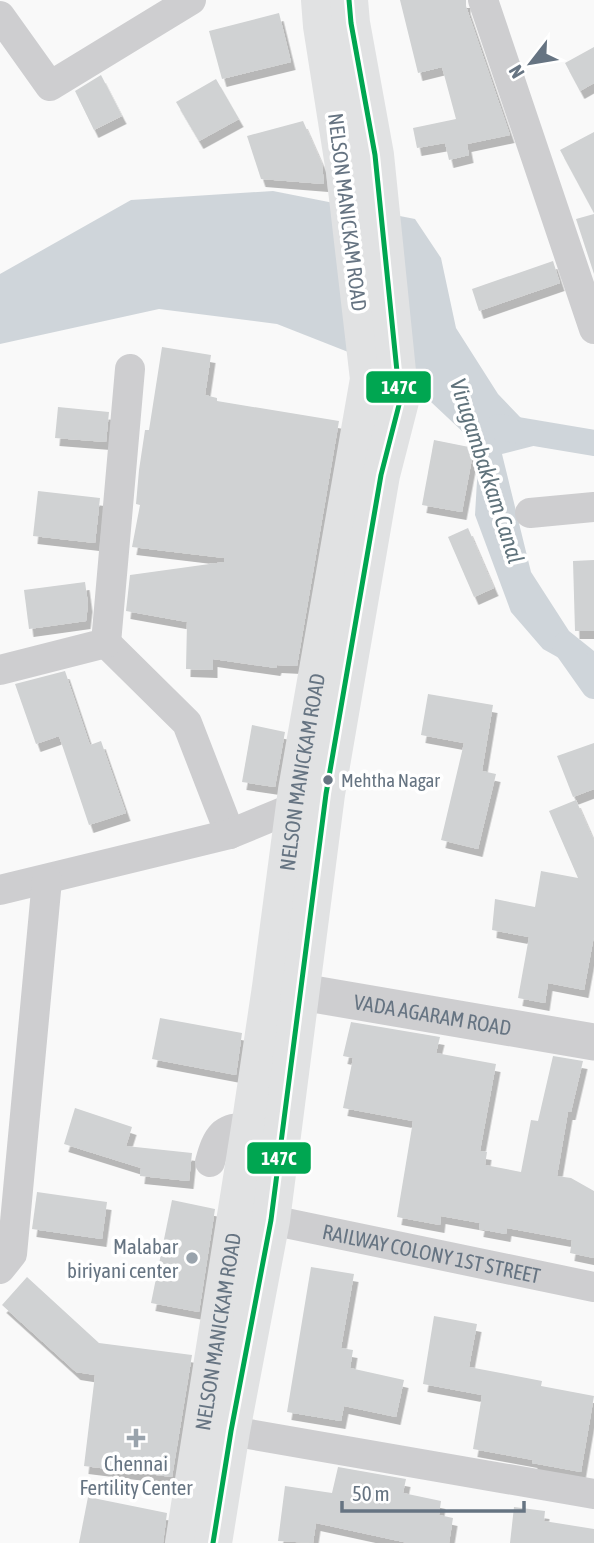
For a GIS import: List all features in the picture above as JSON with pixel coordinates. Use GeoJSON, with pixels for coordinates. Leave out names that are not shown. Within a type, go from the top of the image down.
{"type":"FeatureCollection","features":[{"type":"Feature","properties":{"kind":"main road","name":"NELSON MANICKAM ROAD"},"geometry":{"type":"LineString","coordinates":[[310,801],[381,475],[400,401],[360,163],[322,26],[320,0]]}},
{"type":"Feature","properties":{"kind":"main road","name":"NELSON MANICKAM ROAD"},"geometry":{"type":"LineString","coordinates":[[184,1543],[211,1465],[232,1431],[271,1220],[286,989],[369,379],[360,163],[349,0]]}},
{"type":"Feature","properties":{"kind":"main road","name":"NELSON MANICKAM ROAD"},"geometry":{"type":"LineString","coordinates":[[213,1543],[211,1465],[250,1128],[286,989]]}},
{"type":"Feature","properties":{"kind":"street"},"geometry":{"type":"LineString","coordinates":[[0,16],[50,86],[191,0]]}},
{"type":"Feature","properties":{"kind":"street"},"geometry":{"type":"LineString","coordinates":[[483,0],[594,329]]}},
{"type":"Feature","properties":{"kind":"street"},"geometry":{"type":"LineString","coordinates":[[106,643],[131,369]]}},
{"type":"Feature","properties":{"kind":"street"},"geometry":{"type":"LineString","coordinates":[[530,513],[594,507]]}},
{"type":"Feature","properties":{"kind":"street"},"geometry":{"type":"LineString","coordinates":[[0,670],[106,643]]}},
{"type":"Feature","properties":{"kind":"street"},"geometry":{"type":"LineString","coordinates":[[106,643],[187,723],[230,834]]}},
{"type":"Feature","properties":{"kind":"street"},"geometry":{"type":"LineString","coordinates":[[0,890],[230,834],[310,801]]}},
{"type":"Feature","properties":{"kind":"street"},"geometry":{"type":"LineString","coordinates":[[0,1269],[12,1254],[47,880]]}},
{"type":"Feature","properties":{"kind":"street","name":"VADA AGARAM ROAD"},"geometry":{"type":"LineString","coordinates":[[286,989],[594,1042]]}},
{"type":"Feature","properties":{"kind":"street"},"geometry":{"type":"LineString","coordinates":[[210,1161],[221,1135],[237,1127],[250,1128]]}},
{"type":"Feature","properties":{"kind":"street","name":"RAILWAY COLONY 1ST STREET"},"geometry":{"type":"LineString","coordinates":[[271,1220],[594,1287]]}},
{"type":"Feature","properties":{"kind":"street"},"geometry":{"type":"LineString","coordinates":[[232,1431],[594,1494]]}},
{"type":"Feature","properties":{"kind":"water"},"geometry":{"type":"Polygon","coordinates":[[[273,191],[415,219],[441,258],[456,328],[498,394],[545,443],[502,454],[531,572],[569,631],[594,651],[594,675],[543,649],[511,612],[475,515],[479,447],[399,372],[277,324],[159,309],[0,344],[0,274],[131,200],[273,191]]]}},
{"type":"Feature","properties":{"kind":"building"},"geometry":{"type":"Polygon","coordinates":[[[400,0],[466,0],[510,135],[467,144],[469,155],[449,160],[445,143],[417,148],[413,128],[456,119],[442,67],[418,73],[400,0]]]}},
{"type":"Feature","properties":{"kind":"building"},"geometry":{"type":"Polygon","coordinates":[[[279,13],[291,62],[222,79],[209,31],[279,13]]]}},
{"type":"Feature","properties":{"kind":"building"},"geometry":{"type":"Polygon","coordinates":[[[594,47],[594,83],[580,91],[565,63],[594,47]]]}},
{"type":"Feature","properties":{"kind":"building"},"geometry":{"type":"Polygon","coordinates":[[[101,75],[122,116],[94,130],[75,91],[101,75]]]}},
{"type":"Feature","properties":{"kind":"building"},"geometry":{"type":"Polygon","coordinates":[[[216,79],[239,119],[199,141],[176,102],[216,79]]]}},
{"type":"Feature","properties":{"kind":"building"},"geometry":{"type":"Polygon","coordinates":[[[303,121],[322,164],[324,184],[261,179],[247,136],[303,121]]]}},
{"type":"Feature","properties":{"kind":"building"},"geometry":{"type":"Polygon","coordinates":[[[594,132],[594,213],[560,150],[594,132]]]}},
{"type":"Feature","properties":{"kind":"building"},"geometry":{"type":"Polygon","coordinates":[[[594,214],[594,274],[576,219],[594,214]]]}},
{"type":"Feature","properties":{"kind":"building"},"geometry":{"type":"Polygon","coordinates":[[[553,261],[560,283],[479,311],[472,289],[553,261]]]}},
{"type":"Feature","properties":{"kind":"building"},"geometry":{"type":"Polygon","coordinates":[[[162,347],[211,355],[205,395],[217,398],[217,401],[339,421],[297,666],[277,665],[276,668],[213,659],[213,670],[186,669],[187,622],[126,611],[130,575],[224,562],[224,558],[132,547],[140,505],[136,504],[145,430],[149,430],[162,347]]]}},
{"type":"Feature","properties":{"kind":"building"},"geometry":{"type":"Polygon","coordinates":[[[58,407],[109,412],[106,442],[55,438],[58,407]]]}},
{"type":"Feature","properties":{"kind":"building"},"geometry":{"type":"Polygon","coordinates":[[[434,440],[474,448],[462,512],[422,505],[434,440]]]}},
{"type":"Feature","properties":{"kind":"building"},"geometry":{"type":"Polygon","coordinates":[[[38,491],[100,498],[95,543],[33,536],[38,491]]]}},
{"type":"Feature","properties":{"kind":"building"},"geometry":{"type":"Polygon","coordinates":[[[468,528],[494,588],[474,597],[448,537],[468,528]]]}},
{"type":"Feature","properties":{"kind":"building"},"geometry":{"type":"Polygon","coordinates":[[[594,560],[594,631],[575,631],[573,561],[594,560]]]}},
{"type":"Feature","properties":{"kind":"building"},"geometry":{"type":"Polygon","coordinates":[[[85,582],[88,604],[86,621],[29,629],[24,590],[85,582]]]}},
{"type":"Feature","properties":{"kind":"building"},"geometry":{"type":"Polygon","coordinates":[[[65,671],[90,745],[101,741],[126,813],[89,825],[59,736],[36,744],[15,684],[65,671]]]}},
{"type":"Feature","properties":{"kind":"building"},"geometry":{"type":"Polygon","coordinates":[[[428,694],[493,705],[482,771],[496,774],[478,849],[441,840],[464,743],[421,735],[428,694]]]}},
{"type":"Feature","properties":{"kind":"building"},"geometry":{"type":"Polygon","coordinates":[[[252,725],[285,732],[275,787],[242,782],[252,725]]]}},
{"type":"Feature","properties":{"kind":"building"},"geometry":{"type":"Polygon","coordinates":[[[594,743],[594,789],[573,797],[557,756],[594,743]]]}},
{"type":"Feature","properties":{"kind":"building"},"geometry":{"type":"Polygon","coordinates":[[[576,800],[594,841],[594,936],[584,990],[548,983],[545,1003],[518,998],[529,937],[492,930],[495,899],[535,907],[541,871],[578,878],[549,811],[576,800]]]}},
{"type":"Feature","properties":{"kind":"building"},"geometry":{"type":"Polygon","coordinates":[[[160,1018],[242,1033],[236,1075],[152,1059],[160,1018]]]}},
{"type":"Feature","properties":{"kind":"building"},"geometry":{"type":"Polygon","coordinates":[[[351,1022],[440,1037],[436,1053],[496,1064],[480,1151],[487,1152],[485,1165],[521,1172],[531,1120],[538,1121],[553,1056],[583,1061],[571,1112],[568,1112],[557,1176],[571,1178],[594,1191],[594,1258],[570,1253],[572,1240],[507,1228],[506,1234],[479,1229],[480,1223],[441,1216],[440,1225],[397,1217],[413,1121],[343,1108],[353,1058],[343,1056],[351,1022]]]}},
{"type":"Feature","properties":{"kind":"building"},"geometry":{"type":"Polygon","coordinates":[[[75,1108],[132,1127],[126,1146],[192,1153],[189,1181],[140,1176],[141,1168],[64,1144],[75,1108]]]}},
{"type":"Feature","properties":{"kind":"building"},"geometry":{"type":"Polygon","coordinates":[[[37,1192],[107,1202],[102,1239],[32,1229],[37,1192]]]}},
{"type":"Feature","properties":{"kind":"building","name":"Malabar biriyani center"},"geometry":{"type":"Polygon","coordinates":[[[172,1200],[215,1209],[199,1312],[151,1303],[172,1200]]]}},
{"type":"Feature","properties":{"kind":"building"},"geometry":{"type":"Polygon","coordinates":[[[311,1267],[354,1274],[341,1348],[353,1350],[350,1368],[404,1380],[396,1417],[344,1406],[341,1421],[287,1412],[311,1267]]]}},
{"type":"Feature","properties":{"kind":"building"},"geometry":{"type":"Polygon","coordinates":[[[27,1277],[99,1343],[192,1355],[172,1477],[84,1466],[95,1375],[76,1372],[2,1305],[27,1277]]]}},
{"type":"Feature","properties":{"kind":"building"},"geometry":{"type":"Polygon","coordinates":[[[434,1316],[477,1324],[469,1367],[542,1381],[541,1386],[594,1396],[581,1472],[473,1449],[482,1395],[423,1384],[434,1316]]]}},
{"type":"Feature","properties":{"kind":"building"},"geometry":{"type":"Polygon","coordinates":[[[338,1467],[406,1479],[403,1493],[441,1501],[439,1515],[453,1518],[449,1543],[408,1543],[316,1523],[313,1543],[278,1541],[285,1486],[332,1493],[338,1467]]]}},
{"type":"Feature","properties":{"kind":"building"},"geometry":{"type":"Polygon","coordinates":[[[88,1497],[167,1513],[163,1543],[79,1543],[88,1497]]]}},
{"type":"Feature","properties":{"kind":"building"},"geometry":{"type":"Polygon","coordinates":[[[514,1507],[545,1511],[544,1521],[594,1529],[594,1543],[510,1543],[514,1507]]]}},
{"type":"Feature","properties":{"kind":"waterway"},"geometry":{"type":"LineString","coordinates":[[499,427],[594,443]]}},
{"type":"Feature","properties":{"kind":"waterway","name":"Virugambakkam Canal"},"geometry":{"type":"LineString","coordinates":[[565,645],[594,686]]}},
{"type":"Feature","properties":{"kind":"transit line","name":"147C"},"geometry":{"type":"LineString","coordinates":[[213,1543],[271,1220],[326,794],[381,475],[400,401],[375,155],[349,0]]}},
{"type":"Feature","properties":{"kind":"place","name":"Mehtha Nagar"},"geometry":{"type":"Point","coordinates":[328,780]}},
{"type":"Feature","properties":{"kind":"place","name":"Malabar biriyani center"},"geometry":{"type":"Point","coordinates":[192,1258]}},
{"type":"Feature","properties":{"kind":"place","name":"Chennai Fertility Center"},"geometry":{"type":"Point","coordinates":[136,1438]}}]}
